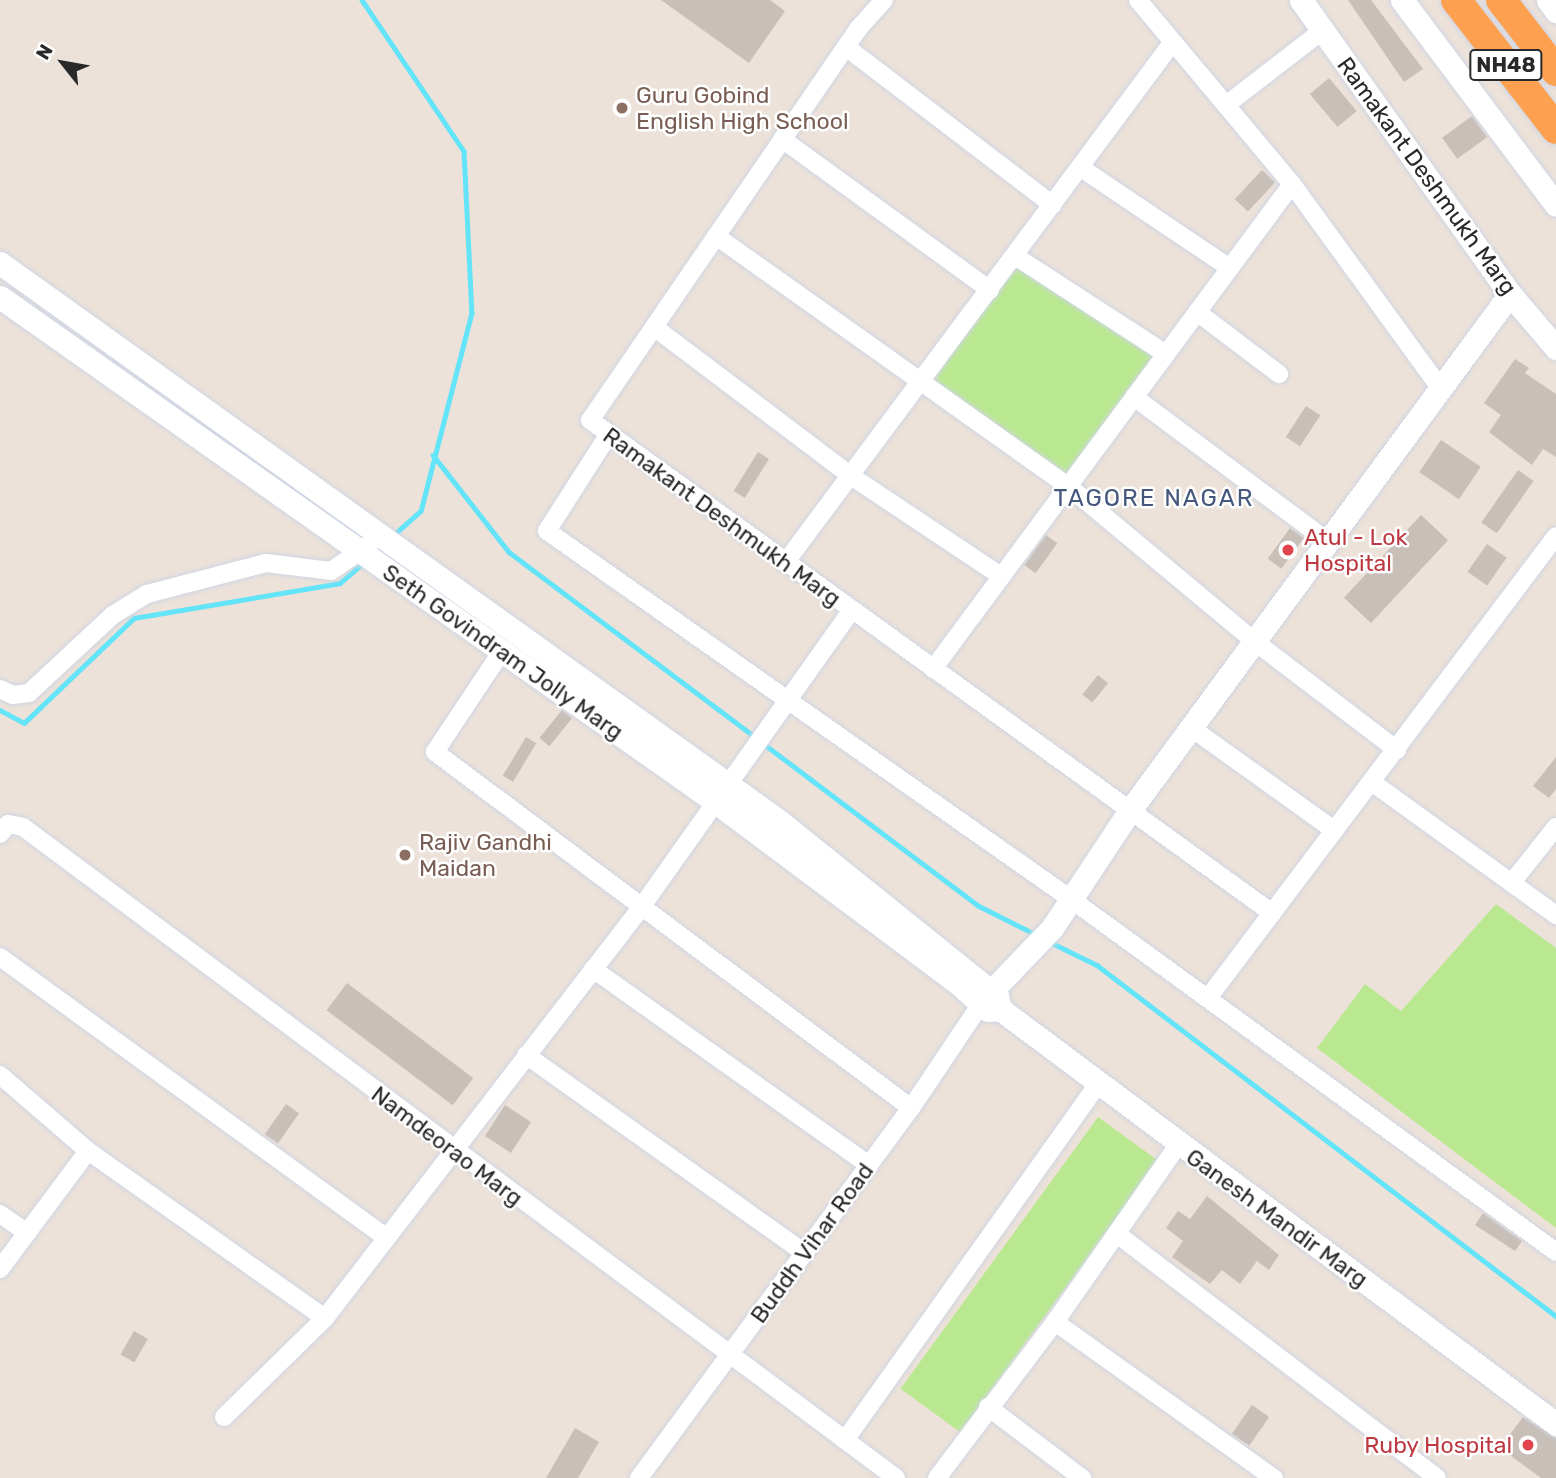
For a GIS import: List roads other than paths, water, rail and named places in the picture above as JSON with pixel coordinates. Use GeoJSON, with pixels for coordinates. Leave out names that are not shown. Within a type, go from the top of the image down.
{"type":"FeatureCollection","features":[{"type":"Feature","properties":{"kind":"highway","name":"NH48"},"geometry":{"type":"LineString","coordinates":[[1456,0],[1556,129]]}},
{"type":"Feature","properties":{"kind":"highway","name":"NH48"},"geometry":{"type":"LineString","coordinates":[[1501,0],[1556,71]]}},
{"type":"Feature","properties":{"kind":"street","name":"Ramakant Deshmukh Marg"},"geometry":{"type":"LineString","coordinates":[[884,0],[846,47],[590,420],[1128,813],[1272,913]]}},
{"type":"Feature","properties":{"kind":"street"},"geometry":{"type":"LineString","coordinates":[[1138,0],[1292,184],[1440,388]]}},
{"type":"Feature","properties":{"kind":"street","name":"Ramakant Deshmukh Marg"},"geometry":{"type":"LineString","coordinates":[[1301,0],[1510,294],[1556,348]]}},
{"type":"Feature","properties":{"kind":"street"},"geometry":{"type":"LineString","coordinates":[[1402,0],[1556,205]]}},
{"type":"Feature","properties":{"kind":"street"},"geometry":{"type":"LineString","coordinates":[[1548,0],[1556,10]]}},
{"type":"Feature","properties":{"kind":"street"},"geometry":{"type":"LineString","coordinates":[[1226,105],[1323,30]]}},
{"type":"Feature","properties":{"kind":"street"},"geometry":{"type":"LineString","coordinates":[[785,563],[1172,43]]}},
{"type":"Feature","properties":{"kind":"street"},"geometry":{"type":"LineString","coordinates":[[846,47],[1053,205]]}},
{"type":"Feature","properties":{"kind":"street"},"geometry":{"type":"LineString","coordinates":[[782,139],[990,289]]}},
{"type":"Feature","properties":{"kind":"street"},"geometry":{"type":"LineString","coordinates":[[1080,168],[1230,268]]}},
{"type":"Feature","properties":{"kind":"street"},"geometry":{"type":"LineString","coordinates":[[933,669],[1292,184]]}},
{"type":"Feature","properties":{"kind":"street"},"geometry":{"type":"LineString","coordinates":[[716,236],[1068,486],[1254,640],[1397,750]]}},
{"type":"Feature","properties":{"kind":"street"},"geometry":{"type":"LineString","coordinates":[[1015,256],[1166,354]]}},
{"type":"Feature","properties":{"kind":"street"},"geometry":{"type":"LineString","coordinates":[[0,263],[371,545],[331,571],[265,563],[147,594],[113,615],[29,693],[13,695],[0,689]]}},
{"type":"Feature","properties":{"kind":"street"},"geometry":{"type":"LineString","coordinates":[[990,1001],[1052,928],[1068,897],[1128,813],[1510,294]]}},
{"type":"Feature","properties":{"kind":"street","name":"Seth Govindram Jolly Marg"},"geometry":{"type":"LineString","coordinates":[[0,298],[371,545],[402,567],[502,650],[720,791],[990,1001]]}},
{"type":"Feature","properties":{"kind":"street"},"geometry":{"type":"LineString","coordinates":[[1197,312],[1279,374]]}},
{"type":"Feature","properties":{"kind":"street"},"geometry":{"type":"LineString","coordinates":[[654,327],[851,476],[1001,576]]}},
{"type":"Feature","properties":{"kind":"street"},"geometry":{"type":"LineString","coordinates":[[1133,397],[1327,541]]}},
{"type":"Feature","properties":{"kind":"street"},"geometry":{"type":"LineString","coordinates":[[609,434],[547,531],[780,706],[1068,897],[1556,1252]]}},
{"type":"Feature","properties":{"kind":"street"},"geometry":{"type":"LineString","coordinates":[[1208,998],[1373,783],[1556,536]]}},
{"type":"Feature","properties":{"kind":"street"},"geometry":{"type":"LineString","coordinates":[[402,567],[720,791]]}},
{"type":"Feature","properties":{"kind":"street"},"geometry":{"type":"LineString","coordinates":[[224,1417],[325,1318],[640,909],[780,706],[851,611]]}},
{"type":"Feature","properties":{"kind":"street"},"geometry":{"type":"LineString","coordinates":[[502,650],[435,752],[640,909],[911,1108]]}},
{"type":"Feature","properties":{"kind":"street"},"geometry":{"type":"LineString","coordinates":[[1191,727],[1335,831]]}},
{"type":"Feature","properties":{"kind":"street"},"geometry":{"type":"LineString","coordinates":[[1373,783],[1513,881],[1556,915]]}},
{"type":"Feature","properties":{"kind":"street","name":"Namdeorao Marg"},"geometry":{"type":"LineString","coordinates":[[3,826],[23,827],[452,1150],[896,1478]]}},
{"type":"Feature","properties":{"kind":"street"},"geometry":{"type":"LineString","coordinates":[[1513,881],[1556,827]]}},
{"type":"Feature","properties":{"kind":"street"},"geometry":{"type":"LineString","coordinates":[[0,957],[386,1237]]}},
{"type":"Feature","properties":{"kind":"street"},"geometry":{"type":"LineString","coordinates":[[593,970],[869,1165]]}},
{"type":"Feature","properties":{"kind":"street","name":"Ganesh Mandir Marg"},"geometry":{"type":"LineString","coordinates":[[990,1001],[1178,1145],[1556,1424]]}},
{"type":"Feature","properties":{"kind":"street","name":"Buddh Vihar Road"},"geometry":{"type":"LineString","coordinates":[[639,1478],[990,1001]]}},
{"type":"Feature","properties":{"kind":"street"},"geometry":{"type":"LineString","coordinates":[[526,1055],[805,1253]]}},
{"type":"Feature","properties":{"kind":"street"},"geometry":{"type":"LineString","coordinates":[[0,1075],[88,1151],[325,1318]]}},
{"type":"Feature","properties":{"kind":"street"},"geometry":{"type":"LineString","coordinates":[[845,1440],[1098,1084]]}},
{"type":"Feature","properties":{"kind":"street"},"geometry":{"type":"LineString","coordinates":[[937,1478],[988,1407],[1055,1322],[1178,1145]]}},
{"type":"Feature","properties":{"kind":"street"},"geometry":{"type":"LineString","coordinates":[[0,1269],[88,1151]]}},
{"type":"Feature","properties":{"kind":"street"},"geometry":{"type":"LineString","coordinates":[[0,1214],[27,1233]]}},
{"type":"Feature","properties":{"kind":"street"},"geometry":{"type":"LineString","coordinates":[[1117,1234],[1437,1478]]}},
{"type":"Feature","properties":{"kind":"street"},"geometry":{"type":"LineString","coordinates":[[1055,1322],[1274,1478]]}},
{"type":"Feature","properties":{"kind":"street"},"geometry":{"type":"LineString","coordinates":[[988,1407],[1082,1478]]}},
{"type":"Feature","properties":{"kind":"waterway"},"geometry":{"type":"LineString","coordinates":[[362,0],[464,151],[472,313],[421,511],[393,536]]}},
{"type":"Feature","properties":{"kind":"waterway"},"geometry":{"type":"LineString","coordinates":[[433,455],[509,552],[757,738]]}},
{"type":"Feature","properties":{"kind":"waterway"},"geometry":{"type":"LineString","coordinates":[[0,710],[24,723],[134,618],[340,583],[363,563]]}},
{"type":"Feature","properties":{"kind":"waterway"},"geometry":{"type":"LineString","coordinates":[[764,744],[979,906],[1037,935]]}},
{"type":"Feature","properties":{"kind":"waterway"},"geometry":{"type":"LineString","coordinates":[[1048,941],[1097,965],[1556,1316]]}},
{"type":"Feature","properties":{"kind":"place","name":"Guru Gobind English High School"},"geometry":{"type":"Point","coordinates":[622,108]}},
{"type":"Feature","properties":{"kind":"place","name":"Atul - Lok Hospital"},"geometry":{"type":"Point","coordinates":[1288,550]}},
{"type":"Feature","properties":{"kind":"place","name":"Rajiv Gandhi Maidan"},"geometry":{"type":"Point","coordinates":[405,855]}},
{"type":"Feature","properties":{"kind":"place","name":"Ruby Hospital"},"geometry":{"type":"Point","coordinates":[1528,1445]}},
{"type":"Feature","properties":{"kind":"district","name":"TAGORE NAGAR"},"geometry":{"type":"Point","coordinates":[1154,499]}}]}
